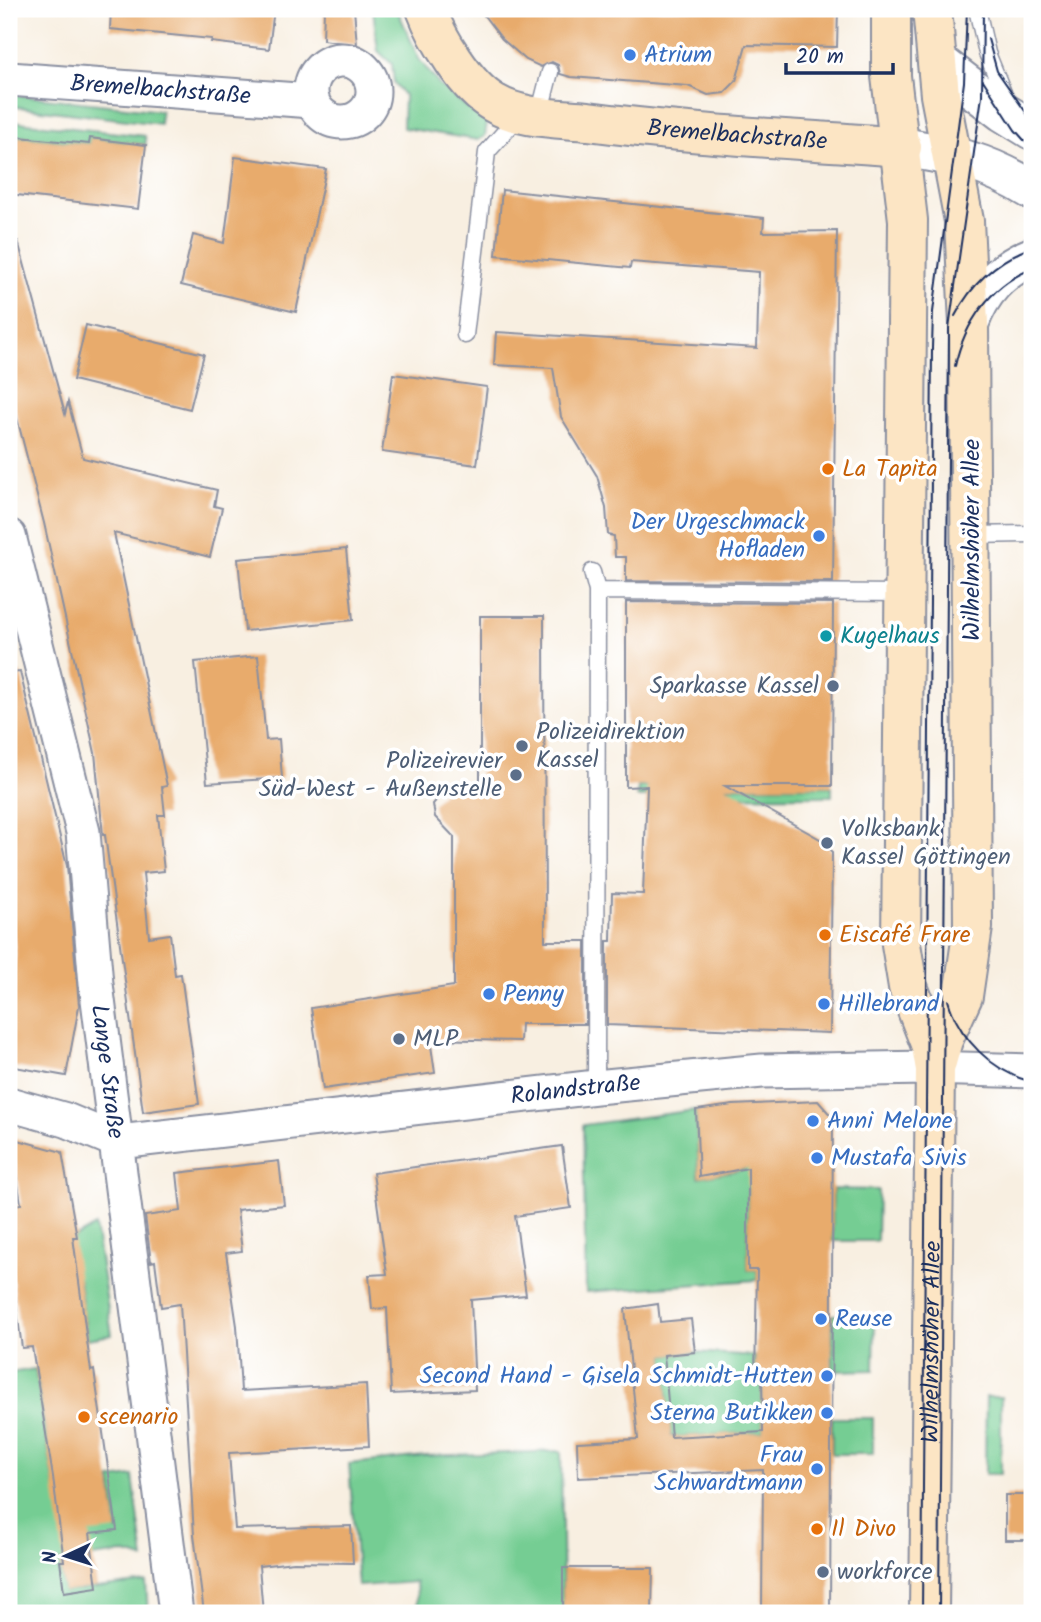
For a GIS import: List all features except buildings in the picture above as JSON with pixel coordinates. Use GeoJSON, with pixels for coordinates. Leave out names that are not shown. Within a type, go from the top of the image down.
{"type":"FeatureCollection","features":[{"type":"Feature","properties":{"kind":"main road","name":"Bremelbachstraße"},"geometry":{"type":"LineString","coordinates":[[426,9],[446,50],[472,82],[493,103],[530,114],[700,135],[902,147]]}},
{"type":"Feature","properties":{"kind":"main road","name":"Wilhelmshöher Allee"},"geometry":{"type":"LineString","coordinates":[[891,9],[891,76],[902,147],[908,220],[902,965],[912,1001],[931,1046],[934,1069],[929,1613]]}},
{"type":"Feature","properties":{"kind":"main road","name":"Wilhelmshöher Allee"},"geometry":{"type":"LineString","coordinates":[[932,9],[951,155],[964,222],[969,324],[973,927],[963,996],[943,1040],[934,1069]]}},
{"type":"Feature","properties":{"kind":"street"},"geometry":{"type":"LineString","coordinates":[[938,62],[1029,132]]}},
{"type":"Feature","properties":{"kind":"street","name":"Bremelbachstraße"},"geometry":{"type":"LineString","coordinates":[[9,79],[312,101]]}},
{"type":"Feature","properties":{"kind":"street","name":"Bremelbachstraße"},"geometry":{"type":"LineString","coordinates":[[902,147],[951,155],[1002,171],[1032,190]]}},
{"type":"Feature","properties":{"kind":"street"},"geometry":{"type":"LineString","coordinates":[[969,324],[984,293],[999,275],[1010,266],[1032,257]]}},
{"type":"Feature","properties":{"kind":"street","name":"Lange Straße"},"geometry":{"type":"LineString","coordinates":[[9,536],[83,832],[96,985],[119,1142],[176,1613]]}},
{"type":"Feature","properties":{"kind":"street","name":"Rolandstraße"},"geometry":{"type":"LineString","coordinates":[[119,1142],[596,1087],[762,1071],[1032,1071]]}},
{"type":"Feature","properties":{"kind":"street"},"geometry":{"type":"LineString","coordinates":[[9,1104],[66,1120],[119,1142]]}},
{"type":"Feature","properties":{"kind":"lane"},"geometry":{"type":"LineString","coordinates":[[976,9],[986,53],[1001,94],[1029,132]]}},
{"type":"Feature","properties":{"kind":"lane"},"geometry":{"type":"LineString","coordinates":[[465,335],[487,152],[530,114],[550,72]]}},
{"type":"Feature","properties":{"kind":"lane"},"geometry":{"type":"LineString","coordinates":[[972,535],[1032,534]]}},
{"type":"Feature","properties":{"kind":"lane"},"geometry":{"type":"LineString","coordinates":[[592,572],[597,591],[596,1087]]}},
{"type":"Feature","properties":{"kind":"lane"},"geometry":{"type":"LineString","coordinates":[[597,591],[905,593]]}},
{"type":"Feature","properties":{"kind":"green space"},"geometry":{"type":"Polygon","coordinates":[[[373,9],[397,9],[419,59],[440,86],[487,123],[485,136],[478,140],[403,128],[404,95],[394,83],[392,64],[378,51],[373,9]]]}},
{"type":"Feature","properties":{"kind":"green space"},"geometry":{"type":"Polygon","coordinates":[[[9,94],[161,111],[160,124],[9,106],[9,94]]]}},
{"type":"Feature","properties":{"kind":"green space"},"geometry":{"type":"Polygon","coordinates":[[[9,121],[145,136],[146,145],[91,138],[89,144],[9,136],[9,121]]]}},
{"type":"Feature","properties":{"kind":"green space"},"geometry":{"type":"Polygon","coordinates":[[[832,786],[832,796],[637,797],[638,787],[832,786]]]}},
{"type":"Feature","properties":{"kind":"green space"},"geometry":{"type":"Polygon","coordinates":[[[696,1110],[699,1177],[745,1169],[746,1160],[771,1159],[748,1189],[748,1270],[757,1270],[757,1280],[586,1292],[583,1125],[696,1110]]]}},
{"type":"Feature","properties":{"kind":"green space"},"geometry":{"type":"Polygon","coordinates":[[[833,1189],[878,1190],[877,1241],[832,1241],[833,1189]]]}},
{"type":"Feature","properties":{"kind":"green space"},"geometry":{"type":"Polygon","coordinates":[[[95,1226],[112,1335],[87,1339],[79,1280],[70,1280],[48,1242],[76,1237],[95,1226]]]}},
{"type":"Feature","properties":{"kind":"green space"},"geometry":{"type":"Polygon","coordinates":[[[832,1315],[875,1315],[874,1370],[833,1371],[832,1315]]]}},
{"type":"Feature","properties":{"kind":"green space"},"geometry":{"type":"Polygon","coordinates":[[[695,1352],[755,1356],[755,1378],[762,1379],[763,1432],[671,1437],[664,1355],[695,1352]]]}},
{"type":"Feature","properties":{"kind":"green space"},"geometry":{"type":"Polygon","coordinates":[[[35,1369],[55,1487],[117,1530],[111,1479],[133,1476],[144,1559],[123,1553],[60,1561],[64,1592],[146,1582],[148,1613],[9,1613],[9,1373],[35,1369]]]}},
{"type":"Feature","properties":{"kind":"green space"},"geometry":{"type":"Polygon","coordinates":[[[986,1397],[1001,1397],[1001,1474],[985,1474],[986,1397]]]}},
{"type":"Feature","properties":{"kind":"green space"},"geometry":{"type":"Polygon","coordinates":[[[832,1418],[873,1418],[873,1454],[832,1454],[832,1418]]]}},
{"type":"Feature","properties":{"kind":"green space"},"geometry":{"type":"Polygon","coordinates":[[[561,1451],[563,1613],[418,1613],[416,1582],[358,1586],[349,1464],[425,1456],[561,1451]]]}},
{"type":"Feature","properties":{"kind":"tram line"},"geometry":{"type":"LineString","coordinates":[[922,1613],[933,312],[964,82],[967,9]]}},
{"type":"Feature","properties":{"kind":"tram line"},"geometry":{"type":"LineString","coordinates":[[939,1613],[949,328],[982,96],[983,9]]}},
{"type":"Feature","properties":{"kind":"tram line"},"geometry":{"type":"LineString","coordinates":[[988,39],[997,71],[1032,121]]}},
{"type":"Feature","properties":{"kind":"tram line"},"geometry":{"type":"LineString","coordinates":[[983,80],[1015,130],[1032,149]]}},
{"type":"Feature","properties":{"kind":"tram line"},"geometry":{"type":"LineString","coordinates":[[955,316],[969,293],[987,274],[1019,252],[1032,247]]}},
{"type":"Feature","properties":{"kind":"tram line"},"geometry":{"type":"LineString","coordinates":[[955,366],[965,335],[982,307],[1004,285],[1032,269]]}},
{"type":"Feature","properties":{"kind":"tram line"},"geometry":{"type":"LineString","coordinates":[[948,1000],[960,1028],[979,1052],[1004,1070],[1032,1082]]}},
{"type":"Feature","properties":{"kind":"place","name":"Atrium"},"geometry":{"type":"Point","coordinates":[630,55]}},
{"type":"Feature","properties":{"kind":"place","name":"La Tapita"},"geometry":{"type":"Point","coordinates":[828,469]}},
{"type":"Feature","properties":{"kind":"place","name":"Der Urgeschmack Hofladen"},"geometry":{"type":"Point","coordinates":[819,536]}},
{"type":"Feature","properties":{"kind":"place","name":"Kugelhaus"},"geometry":{"type":"Point","coordinates":[826,636]}},
{"type":"Feature","properties":{"kind":"place","name":"Sparkasse Kassel"},"geometry":{"type":"Point","coordinates":[833,686]}},
{"type":"Feature","properties":{"kind":"place","name":"Polizeidirektion Kassel"},"geometry":{"type":"Point","coordinates":[522,746]}},
{"type":"Feature","properties":{"kind":"place","name":"Polizeirevier Süd-West - Außenstelle"},"geometry":{"type":"Point","coordinates":[516,775]}},
{"type":"Feature","properties":{"kind":"place","name":"Volksbank Kassel Göttingen"},"geometry":{"type":"Point","coordinates":[827,843]}},
{"type":"Feature","properties":{"kind":"place","name":"Eiscafé Frare"},"geometry":{"type":"Point","coordinates":[825,935]}},
{"type":"Feature","properties":{"kind":"place","name":"Penny"},"geometry":{"type":"Point","coordinates":[489,994]}},
{"type":"Feature","properties":{"kind":"place","name":"Hillebrand"},"geometry":{"type":"Point","coordinates":[824,1004]}},
{"type":"Feature","properties":{"kind":"place","name":"MLP"},"geometry":{"type":"Point","coordinates":[399,1039]}},
{"type":"Feature","properties":{"kind":"place","name":"Anni Melone"},"geometry":{"type":"Point","coordinates":[813,1121]}},
{"type":"Feature","properties":{"kind":"place","name":"Mustafa Sivis"},"geometry":{"type":"Point","coordinates":[817,1158]}},
{"type":"Feature","properties":{"kind":"place","name":"Reuse"},"geometry":{"type":"Point","coordinates":[821,1319]}},
{"type":"Feature","properties":{"kind":"place","name":"Second Hand - Gisela Schmidt-Hutten"},"geometry":{"type":"Point","coordinates":[827,1376]}},
{"type":"Feature","properties":{"kind":"place","name":"Sterna Butikken"},"geometry":{"type":"Point","coordinates":[827,1413]}},
{"type":"Feature","properties":{"kind":"place","name":"scenario"},"geometry":{"type":"Point","coordinates":[84,1417]}},
{"type":"Feature","properties":{"kind":"place","name":"Frau Schwardtmann"},"geometry":{"type":"Point","coordinates":[817,1469]}},
{"type":"Feature","properties":{"kind":"place","name":"Il Divo"},"geometry":{"type":"Point","coordinates":[817,1529]}},
{"type":"Feature","properties":{"kind":"place","name":"workforce"},"geometry":{"type":"Point","coordinates":[823,1572]}}]}
